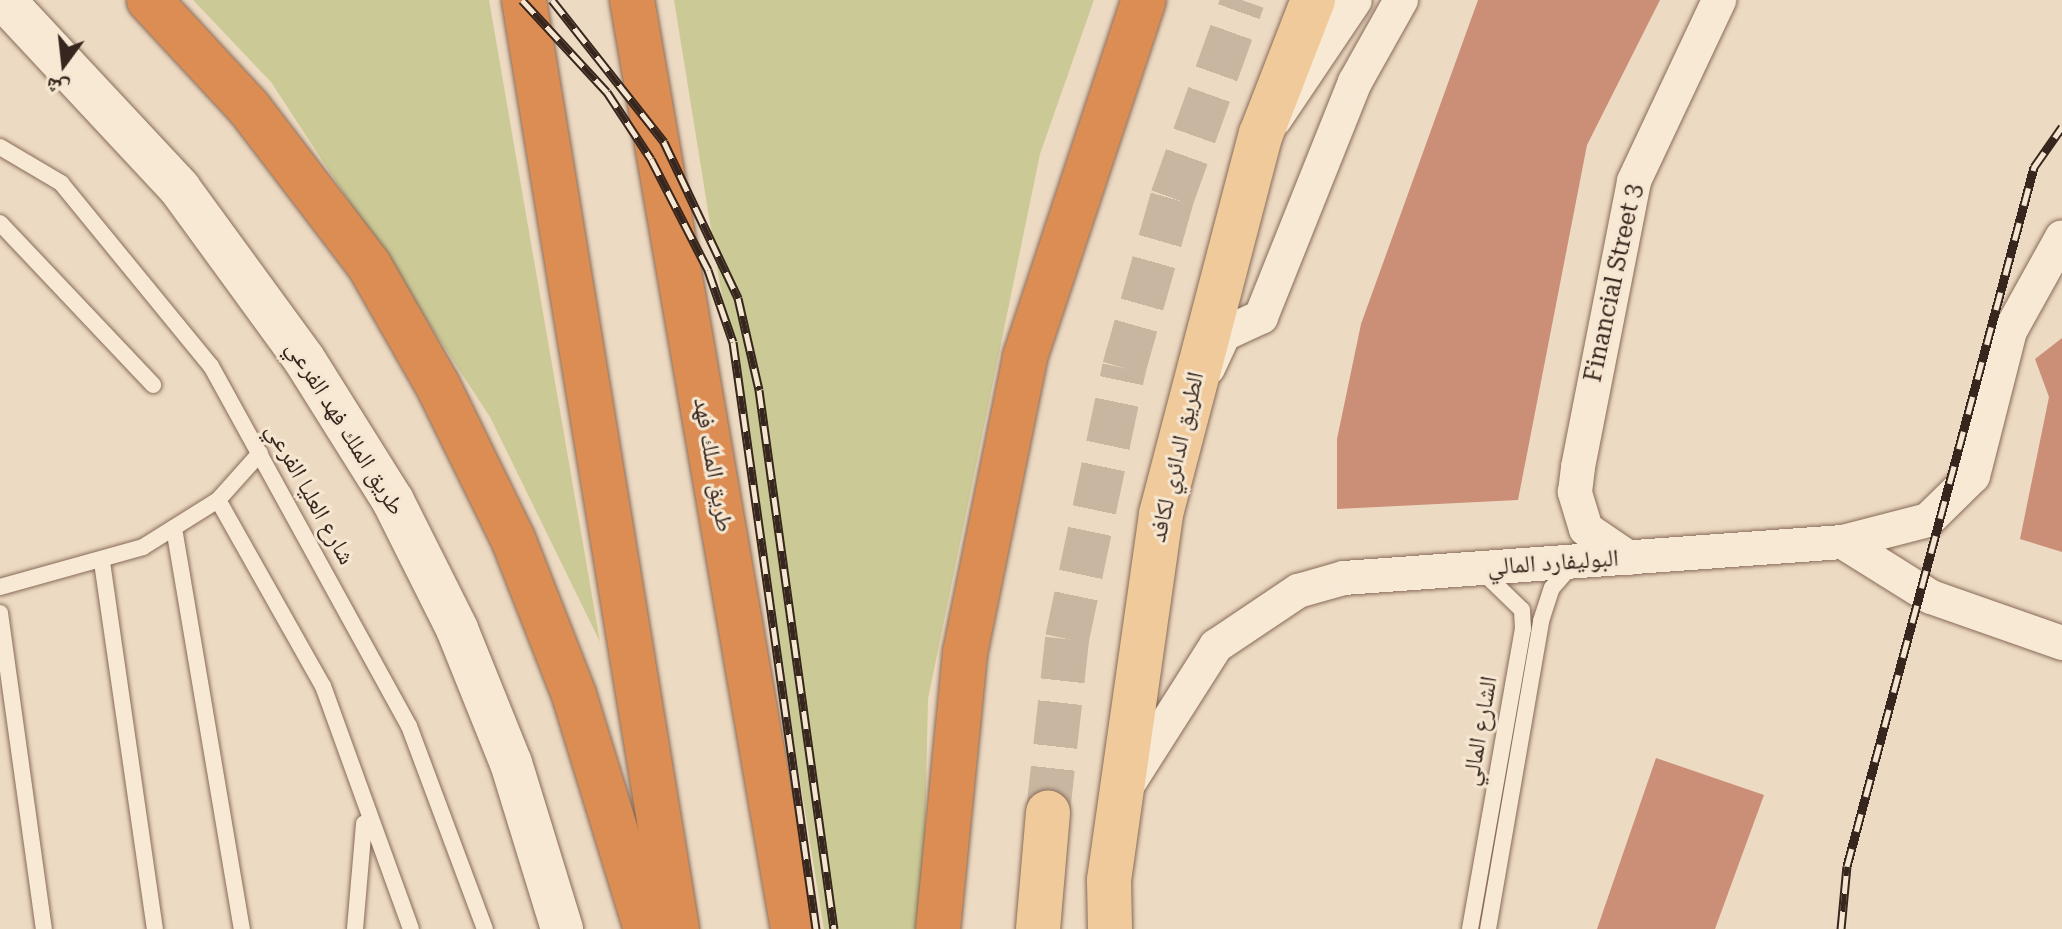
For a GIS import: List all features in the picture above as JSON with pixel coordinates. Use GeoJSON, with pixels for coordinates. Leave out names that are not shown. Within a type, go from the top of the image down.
{"type":"FeatureCollection","features":[{"type":"Feature","properties":{"kind":"highway"},"geometry":{"type":"LineString","coordinates":[[149,0],[249,108],[369,265],[437,384],[513,539],[574,695],[646,929]]}},
{"type":"Feature","properties":{"kind":"highway"},"geometry":{"type":"LineString","coordinates":[[524,0],[677,929]]}},
{"type":"Feature","properties":{"kind":"highway","name":"طريق الملك فهد"},"geometry":{"type":"LineString","coordinates":[[632,0],[793,929]]}},
{"type":"Feature","properties":{"kind":"highway"},"geometry":{"type":"LineString","coordinates":[[938,929],[965,653],[1025,357],[1144,0]]}},
{"type":"Feature","properties":{"kind":"main road"},"geometry":{"type":"LineString","coordinates":[[1261,134],[1298,0]]}},
{"type":"Feature","properties":{"kind":"main road","name":"الطريق الدائري لكافد"},"geometry":{"type":"LineString","coordinates":[[1110,929],[1122,796],[1145,608],[1180,430],[1261,134],[1313,0]]}},
{"type":"Feature","properties":{"kind":"main road"},"geometry":{"type":"LineString","coordinates":[[1038,929],[1048,812]]}},
{"type":"Feature","properties":{"kind":"street","name":"طريق الملك فهد الفرعي"},"geometry":{"type":"LineString","coordinates":[[4,0],[180,189],[304,359],[393,501],[457,629],[511,763],[562,929]]}},
{"type":"Feature","properties":{"kind":"street"},"geometry":{"type":"LineString","coordinates":[[1261,134],[1301,90],[1355,0]]}},
{"type":"Feature","properties":{"kind":"street"},"geometry":{"type":"LineString","coordinates":[[1180,430],[1224,334],[1261,317],[1355,82],[1401,0]]}},
{"type":"Feature","properties":{"kind":"street","name":"Financial Street 3"},"geometry":{"type":"LineString","coordinates":[[1629,558],[1586,529],[1575,492],[1578,467],[1634,181],[1719,0]]}},
{"type":"Feature","properties":{"kind":"street","name":"البوليفارد المالي"},"geometry":{"type":"LineString","coordinates":[[1122,796],[1185,686],[1244,621],[1298,591],[1344,578],[1843,542],[1928,520],[1973,476],[2010,331],[2062,237]]}},
{"type":"Feature","properties":{"kind":"street"},"geometry":{"type":"LineString","coordinates":[[1843,542],[1931,597],[2062,643]]}},
{"type":"Feature","properties":{"kind":"lane","name":"شارع العليا الفرعي"},"geometry":{"type":"LineString","coordinates":[[0,147],[61,183],[211,366],[409,726],[485,929]]}},
{"type":"Feature","properties":{"kind":"lane"},"geometry":{"type":"LineString","coordinates":[[0,223],[153,385]]}},
{"type":"Feature","properties":{"kind":"lane"},"geometry":{"type":"LineString","coordinates":[[0,587],[102,562],[174,528],[218,500],[260,453]]}},
{"type":"Feature","properties":{"kind":"lane"},"geometry":{"type":"LineString","coordinates":[[218,500],[323,686],[364,817],[411,929]]}},
{"type":"Feature","properties":{"kind":"lane"},"geometry":{"type":"LineString","coordinates":[[174,528],[242,929]]}},
{"type":"Feature","properties":{"kind":"lane"},"geometry":{"type":"LineString","coordinates":[[102,562],[155,929]]}},
{"type":"Feature","properties":{"kind":"lane","name":"الشارع المالي"},"geometry":{"type":"LineString","coordinates":[[1488,929],[1541,621],[1552,588],[1574,563]]}},
{"type":"Feature","properties":{"kind":"lane","name":"الشارع المالي"},"geometry":{"type":"LineString","coordinates":[[1469,569],[1507,588],[1522,610],[1523,629],[1470,929]]}},
{"type":"Feature","properties":{"kind":"lane"},"geometry":{"type":"LineString","coordinates":[[0,613],[44,929]]}},
{"type":"Feature","properties":{"kind":"lane"},"geometry":{"type":"LineString","coordinates":[[355,929],[364,817]]}},
{"type":"Feature","properties":{"kind":"shaded area"},"geometry":{"type":"Polygon","coordinates":[[[193,0],[489,0],[600,642],[490,417],[271,82],[193,0]]]}},
{"type":"Feature","properties":{"kind":"shaded area"},"geometry":{"type":"Polygon","coordinates":[[[674,0],[1094,0],[1040,154],[928,699],[923,929],[824,929],[674,0]]]}},
{"type":"Feature","properties":{"kind":"building"},"geometry":{"type":"Polygon","coordinates":[[[1478,0],[1660,0],[1587,145],[1518,500],[1337,509],[1337,439],[1361,324],[1478,0]]]}},
{"type":"Feature","properties":{"kind":"building"},"geometry":{"type":"Polygon","coordinates":[[[2062,338],[2062,552],[2020,539],[2049,397],[2035,359],[2062,338]]]}},
{"type":"Feature","properties":{"kind":"building"},"geometry":{"type":"Polygon","coordinates":[[[1656,758],[1764,795],[1715,929],[1597,929],[1656,758]]]}},
{"type":"Feature","properties":{"kind":"tunnel"},"geometry":{"type":"LineString","coordinates":[[1048,812],[1067,639],[1124,368],[1172,198],[1243,0]]}},
{"type":"Feature","properties":{"kind":"railway"},"geometry":{"type":"LineString","coordinates":[[522,0],[607,92],[651,159],[708,270],[733,342],[816,929]]}},
{"type":"Feature","properties":{"kind":"railway"},"geometry":{"type":"LineString","coordinates":[[552,0],[664,142],[738,298],[759,390],[834,929]]}},
{"type":"Feature","properties":{"kind":"railway"},"geometry":{"type":"LineString","coordinates":[[1841,929],[1847,866],[2034,167],[2062,127]]}}]}
